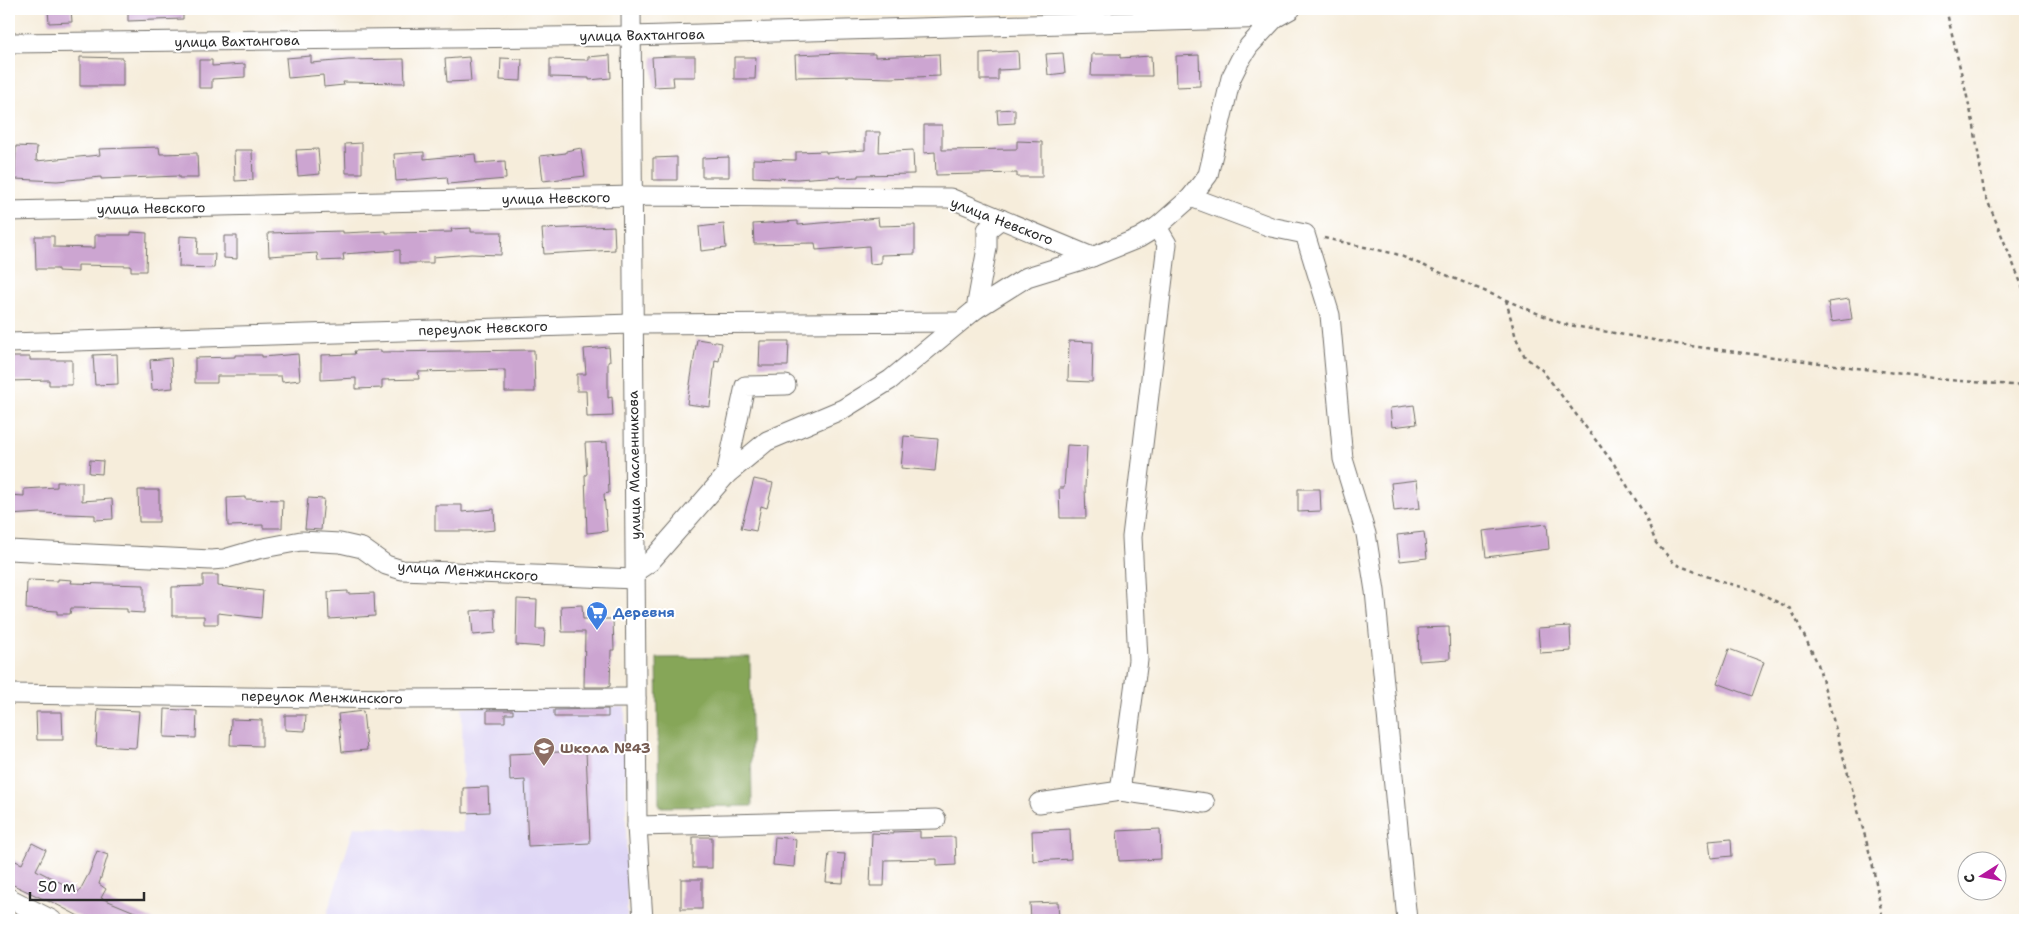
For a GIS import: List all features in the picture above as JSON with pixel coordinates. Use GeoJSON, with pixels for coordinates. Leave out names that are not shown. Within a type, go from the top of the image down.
{"type":"FeatureCollection","features":[{"type":"Feature","properties":{"kind":"street","name":"улица Масленникова"},"geometry":{"type":"LineString","coordinates":[[631,9],[637,826],[643,920]]}},
{"type":"Feature","properties":{"kind":"street"},"geometry":{"type":"LineString","coordinates":[[635,576],[650,562],[726,475],[767,441],[843,409],[890,380],[958,322],[1027,277],[1092,257],[1139,238],[1157,227],[1191,197],[1208,175],[1231,78],[1249,46],[1274,13],[1291,9]]}},
{"type":"Feature","properties":{"kind":"street","name":"улица Вахтангова"},"geometry":{"type":"LineString","coordinates":[[9,43],[631,36],[1274,13]]}},
{"type":"Feature","properties":{"kind":"street","name":"улица Невского"},"geometry":{"type":"LineString","coordinates":[[9,211],[632,196],[950,198],[1092,257]]}},
{"type":"Feature","properties":{"kind":"street"},"geometry":{"type":"LineString","coordinates":[[1191,197],[1271,226],[1306,234],[1330,315],[1343,459],[1366,534],[1375,591],[1408,920]]}},
{"type":"Feature","properties":{"kind":"street"},"geometry":{"type":"LineString","coordinates":[[976,309],[987,248],[987,230],[1001,219]]}},
{"type":"Feature","properties":{"kind":"street"},"geometry":{"type":"LineString","coordinates":[[1120,791],[1138,660],[1132,537],[1168,244],[1157,227]]}},
{"type":"Feature","properties":{"kind":"street","name":"переулок Невского"},"geometry":{"type":"LineString","coordinates":[[9,343],[632,324],[958,322]]}},
{"type":"Feature","properties":{"kind":"street"},"geometry":{"type":"LineString","coordinates":[[726,475],[745,386],[786,385]]}},
{"type":"Feature","properties":{"kind":"street","name":"улица Менжинского"},"geometry":{"type":"LineString","coordinates":[[9,550],[211,560],[224,559],[258,549],[301,541],[340,543],[362,548],[386,565],[402,570],[635,576]]}},
{"type":"Feature","properties":{"kind":"street","name":"переулок Менжинского"},"geometry":{"type":"LineString","coordinates":[[9,694],[402,699],[636,698]]}},
{"type":"Feature","properties":{"kind":"street"},"geometry":{"type":"LineString","coordinates":[[1039,803],[1120,791],[1205,803]]}},
{"type":"Feature","properties":{"kind":"street"},"geometry":{"type":"LineString","coordinates":[[637,826],[936,819]]}},
{"type":"Feature","properties":{"kind":"street"},"geometry":{"type":"LineString","coordinates":[[9,898],[52,920]]}},
{"type":"Feature","properties":{"kind":"path"},"geometry":{"type":"LineString","coordinates":[[1946,9],[1974,126],[1984,192],[2025,293]]}},
{"type":"Feature","properties":{"kind":"path"},"geometry":{"type":"LineString","coordinates":[[1306,234],[1396,254],[1563,324],[1676,344],[1948,380],[2025,386]]}},
{"type":"Feature","properties":{"kind":"path"},"geometry":{"type":"LineString","coordinates":[[1506,300],[1516,338],[1525,357],[1542,370],[1614,464],[1646,517],[1656,543],[1675,564],[1722,582],[1754,590],[1791,609],[1818,664],[1872,862],[1883,920]]}},
{"type":"Feature","properties":{"kind":"shaded area","name":"Школа №43"},"geometry":{"type":"Polygon","coordinates":[[[462,707],[625,707],[627,920],[325,920],[354,827],[463,832],[462,707]]]}},
{"type":"Feature","properties":{"kind":"green space"},"geometry":{"type":"Polygon","coordinates":[[[750,657],[752,806],[659,807],[657,658],[750,657]]]}},
{"type":"Feature","properties":{"kind":"building"},"geometry":{"type":"Polygon","coordinates":[[[48,9],[71,9],[72,22],[49,23],[48,9]]]}},
{"type":"Feature","properties":{"kind":"building"},"geometry":{"type":"Polygon","coordinates":[[[128,9],[183,9],[183,19],[128,21],[128,9]]]}},
{"type":"Feature","properties":{"kind":"building"},"geometry":{"type":"Polygon","coordinates":[[[1018,51],[1019,69],[998,70],[998,80],[980,80],[980,53],[1018,51]]]}},
{"type":"Feature","properties":{"kind":"building"},"geometry":{"type":"Polygon","coordinates":[[[1063,53],[1065,73],[1048,75],[1046,54],[1063,53]]]}},
{"type":"Feature","properties":{"kind":"building"},"geometry":{"type":"Polygon","coordinates":[[[875,54],[875,57],[939,54],[940,76],[891,78],[854,76],[796,77],[795,55],[875,54]]]}},
{"type":"Feature","properties":{"kind":"building"},"geometry":{"type":"Polygon","coordinates":[[[1092,54],[1120,54],[1120,58],[1151,56],[1152,76],[1091,76],[1092,54]]]}},
{"type":"Feature","properties":{"kind":"building"},"geometry":{"type":"Polygon","coordinates":[[[610,55],[611,78],[589,80],[589,78],[550,77],[550,59],[588,60],[588,57],[610,55]]]}},
{"type":"Feature","properties":{"kind":"building"},"geometry":{"type":"Polygon","coordinates":[[[1199,55],[1200,86],[1177,87],[1176,56],[1199,55]]]}},
{"type":"Feature","properties":{"kind":"building"},"geometry":{"type":"Polygon","coordinates":[[[311,56],[311,63],[404,59],[405,83],[343,82],[344,85],[324,87],[323,75],[288,78],[286,58],[311,56]]]}},
{"type":"Feature","properties":{"kind":"building"},"geometry":{"type":"Polygon","coordinates":[[[695,56],[695,77],[673,77],[674,86],[654,87],[652,57],[695,56]]]}},
{"type":"Feature","properties":{"kind":"building"},"geometry":{"type":"Polygon","coordinates":[[[80,57],[123,58],[123,86],[80,86],[80,57]]]}},
{"type":"Feature","properties":{"kind":"building"},"geometry":{"type":"Polygon","coordinates":[[[469,57],[471,81],[447,82],[445,59],[469,57]]]}},
{"type":"Feature","properties":{"kind":"building"},"geometry":{"type":"Polygon","coordinates":[[[734,57],[756,57],[755,79],[734,79],[734,57]]]}},
{"type":"Feature","properties":{"kind":"building"},"geometry":{"type":"Polygon","coordinates":[[[501,58],[522,59],[521,81],[500,80],[501,58]]]}},
{"type":"Feature","properties":{"kind":"building"},"geometry":{"type":"Polygon","coordinates":[[[199,60],[212,60],[212,66],[245,64],[245,77],[212,79],[212,88],[199,88],[199,60]]]}},
{"type":"Feature","properties":{"kind":"building"},"geometry":{"type":"Polygon","coordinates":[[[1015,109],[1015,123],[998,124],[997,110],[1015,109]]]}},
{"type":"Feature","properties":{"kind":"building"},"geometry":{"type":"Polygon","coordinates":[[[924,125],[942,125],[942,150],[1017,149],[1017,141],[1042,142],[1042,177],[1017,177],[1017,173],[936,175],[935,152],[924,153],[924,125]]]}},
{"type":"Feature","properties":{"kind":"building"},"geometry":{"type":"Polygon","coordinates":[[[865,132],[880,132],[879,152],[913,150],[914,174],[797,179],[753,177],[753,159],[796,160],[796,152],[826,151],[826,153],[865,150],[865,132]]]}},
{"type":"Feature","properties":{"kind":"building"},"geometry":{"type":"Polygon","coordinates":[[[362,143],[362,173],[346,173],[345,144],[362,143]]]}},
{"type":"Feature","properties":{"kind":"building"},"geometry":{"type":"Polygon","coordinates":[[[16,146],[37,147],[36,161],[100,155],[99,149],[159,147],[160,154],[197,153],[198,178],[179,178],[179,176],[101,179],[101,177],[57,181],[15,179],[16,146]]]}},
{"type":"Feature","properties":{"kind":"building"},"geometry":{"type":"Polygon","coordinates":[[[581,148],[585,176],[543,181],[540,156],[566,153],[566,151],[581,148]]]}},
{"type":"Feature","properties":{"kind":"building"},"geometry":{"type":"Polygon","coordinates":[[[318,149],[320,174],[298,176],[296,150],[318,149]]]}},
{"type":"Feature","properties":{"kind":"building"},"geometry":{"type":"Polygon","coordinates":[[[234,150],[252,150],[253,180],[235,181],[234,150]]]}},
{"type":"Feature","properties":{"kind":"building"},"geometry":{"type":"Polygon","coordinates":[[[424,152],[424,159],[475,154],[476,163],[505,161],[506,179],[448,184],[447,177],[396,181],[394,154],[424,152]]]}},
{"type":"Feature","properties":{"kind":"building"},"geometry":{"type":"Polygon","coordinates":[[[677,157],[677,180],[653,180],[653,158],[677,157]]]}},
{"type":"Feature","properties":{"kind":"building"},"geometry":{"type":"Polygon","coordinates":[[[729,157],[729,177],[702,177],[702,158],[729,157]]]}},
{"type":"Feature","properties":{"kind":"building"},"geometry":{"type":"Polygon","coordinates":[[[878,218],[879,226],[915,225],[915,254],[881,255],[881,263],[870,264],[869,246],[816,250],[815,243],[754,244],[753,224],[798,221],[798,225],[878,218]]]}},
{"type":"Feature","properties":{"kind":"building"},"geometry":{"type":"Polygon","coordinates":[[[724,224],[726,248],[701,251],[699,227],[724,224]]]}},
{"type":"Feature","properties":{"kind":"building"},"geometry":{"type":"Polygon","coordinates":[[[614,226],[615,250],[544,254],[542,229],[614,226]]]}},
{"type":"Feature","properties":{"kind":"building"},"geometry":{"type":"Polygon","coordinates":[[[471,228],[471,232],[502,232],[501,255],[471,254],[433,257],[433,263],[400,263],[400,250],[343,254],[344,260],[318,261],[317,253],[269,256],[268,233],[343,231],[343,233],[386,231],[386,233],[452,232],[451,229],[471,228]]]}},
{"type":"Feature","properties":{"kind":"building"},"geometry":{"type":"Polygon","coordinates":[[[131,232],[147,233],[146,271],[131,271],[131,266],[78,265],[78,272],[58,271],[58,269],[36,269],[35,236],[54,236],[54,247],[95,248],[95,235],[131,235],[131,232]]]}},
{"type":"Feature","properties":{"kind":"building"},"geometry":{"type":"Polygon","coordinates":[[[180,236],[198,237],[197,254],[215,254],[214,268],[179,267],[180,236]]]}},
{"type":"Feature","properties":{"kind":"building"},"geometry":{"type":"Polygon","coordinates":[[[224,236],[237,236],[237,259],[224,258],[224,236]]]}},
{"type":"Feature","properties":{"kind":"building"},"geometry":{"type":"Polygon","coordinates":[[[1849,299],[1852,319],[1831,322],[1828,302],[1849,299]]]}},
{"type":"Feature","properties":{"kind":"building"},"geometry":{"type":"Polygon","coordinates":[[[697,339],[722,343],[719,361],[715,360],[710,407],[687,404],[697,339]]]}},
{"type":"Feature","properties":{"kind":"building"},"geometry":{"type":"Polygon","coordinates":[[[760,341],[789,341],[788,366],[759,366],[760,341]]]}},
{"type":"Feature","properties":{"kind":"building"},"geometry":{"type":"Polygon","coordinates":[[[1069,341],[1093,342],[1092,382],[1068,381],[1069,341]]]}},
{"type":"Feature","properties":{"kind":"building"},"geometry":{"type":"Polygon","coordinates":[[[609,347],[608,398],[612,397],[613,416],[587,417],[586,391],[577,391],[577,374],[586,374],[584,349],[609,347]]]}},
{"type":"Feature","properties":{"kind":"building"},"geometry":{"type":"Polygon","coordinates":[[[381,350],[381,352],[534,350],[535,392],[505,392],[505,370],[418,372],[419,379],[382,380],[382,388],[356,389],[356,378],[321,380],[321,355],[355,354],[354,351],[381,350]]]}},
{"type":"Feature","properties":{"kind":"building"},"geometry":{"type":"Polygon","coordinates":[[[117,354],[118,384],[95,385],[93,355],[117,354]]]}},
{"type":"Feature","properties":{"kind":"building"},"geometry":{"type":"Polygon","coordinates":[[[298,354],[300,380],[282,382],[281,376],[217,376],[217,383],[195,383],[195,358],[235,357],[235,355],[262,355],[262,357],[298,354]]]}},
{"type":"Feature","properties":{"kind":"building"},"geometry":{"type":"Polygon","coordinates":[[[9,357],[30,357],[30,360],[72,360],[72,385],[49,385],[49,380],[9,381],[9,357]]]}},
{"type":"Feature","properties":{"kind":"building"},"geometry":{"type":"Polygon","coordinates":[[[171,358],[173,388],[152,390],[150,360],[171,358]]]}},
{"type":"Feature","properties":{"kind":"building"},"geometry":{"type":"Polygon","coordinates":[[[1414,405],[1417,424],[1392,427],[1390,408],[1414,405]]]}},
{"type":"Feature","properties":{"kind":"building"},"geometry":{"type":"Polygon","coordinates":[[[904,436],[938,439],[935,471],[901,468],[904,436]]]}},
{"type":"Feature","properties":{"kind":"building"},"geometry":{"type":"Polygon","coordinates":[[[607,442],[609,493],[604,494],[607,531],[587,533],[585,443],[607,442]]]}},
{"type":"Feature","properties":{"kind":"building"},"geometry":{"type":"Polygon","coordinates":[[[1067,445],[1087,446],[1086,518],[1060,518],[1059,488],[1064,488],[1067,445]]]}},
{"type":"Feature","properties":{"kind":"building"},"geometry":{"type":"Polygon","coordinates":[[[90,460],[103,461],[102,474],[89,473],[90,460]]]}},
{"type":"Feature","properties":{"kind":"building"},"geometry":{"type":"Polygon","coordinates":[[[754,479],[773,483],[767,508],[761,506],[756,531],[741,528],[754,479]]]}},
{"type":"Feature","properties":{"kind":"building"},"geometry":{"type":"Polygon","coordinates":[[[1417,480],[1420,508],[1394,511],[1391,483],[1417,480]]]}},
{"type":"Feature","properties":{"kind":"building"},"geometry":{"type":"Polygon","coordinates":[[[57,482],[82,482],[82,501],[112,499],[113,519],[95,520],[95,515],[41,513],[9,515],[9,495],[24,496],[24,489],[57,487],[57,482]]]}},
{"type":"Feature","properties":{"kind":"building"},"geometry":{"type":"Polygon","coordinates":[[[1298,489],[1320,489],[1321,511],[1298,512],[1298,489]]]}},
{"type":"Feature","properties":{"kind":"building"},"geometry":{"type":"Polygon","coordinates":[[[138,490],[159,490],[159,522],[139,522],[138,490]]]}},
{"type":"Feature","properties":{"kind":"building"},"geometry":{"type":"Polygon","coordinates":[[[245,497],[245,499],[283,500],[282,528],[263,528],[263,525],[228,526],[227,498],[245,497]]]}},
{"type":"Feature","properties":{"kind":"building"},"geometry":{"type":"Polygon","coordinates":[[[308,498],[324,499],[321,530],[305,529],[308,498]]]}},
{"type":"Feature","properties":{"kind":"building"},"geometry":{"type":"Polygon","coordinates":[[[435,505],[462,505],[462,512],[494,509],[495,530],[472,532],[435,531],[435,505]]]}},
{"type":"Feature","properties":{"kind":"building"},"geometry":{"type":"Polygon","coordinates":[[[1547,524],[1549,549],[1486,557],[1483,531],[1547,524]]]}},
{"type":"Feature","properties":{"kind":"building"},"geometry":{"type":"Polygon","coordinates":[[[1424,532],[1427,558],[1400,561],[1397,535],[1424,532]]]}},
{"type":"Feature","properties":{"kind":"building"},"geometry":{"type":"Polygon","coordinates":[[[203,575],[218,575],[218,586],[263,591],[261,618],[218,613],[218,624],[204,624],[204,616],[172,616],[172,587],[203,586],[203,575]]]}},
{"type":"Feature","properties":{"kind":"building"},"geometry":{"type":"Polygon","coordinates":[[[58,579],[72,580],[71,583],[144,585],[144,613],[127,612],[127,609],[71,608],[70,614],[57,614],[57,611],[26,609],[27,580],[58,581],[58,579]]]}},
{"type":"Feature","properties":{"kind":"building"},"geometry":{"type":"Polygon","coordinates":[[[348,591],[348,594],[374,593],[375,616],[329,619],[328,592],[348,591]]]}},
{"type":"Feature","properties":{"kind":"building"},"geometry":{"type":"Polygon","coordinates":[[[517,599],[537,600],[536,629],[545,629],[544,647],[516,645],[517,599]]]}},
{"type":"Feature","properties":{"kind":"building"},"geometry":{"type":"Polygon","coordinates":[[[582,605],[583,619],[613,619],[614,650],[611,650],[610,686],[608,687],[584,687],[585,632],[562,632],[561,606],[582,605]]]}},
{"type":"Feature","properties":{"kind":"building"},"geometry":{"type":"Polygon","coordinates":[[[495,609],[496,633],[473,635],[471,611],[495,609]]]}},
{"type":"Feature","properties":{"kind":"building"},"geometry":{"type":"Polygon","coordinates":[[[1570,626],[1571,651],[1540,653],[1538,628],[1570,626]]]}},
{"type":"Feature","properties":{"kind":"building"},"geometry":{"type":"Polygon","coordinates":[[[1449,627],[1450,659],[1419,661],[1418,628],[1449,627]]]}},
{"type":"Feature","properties":{"kind":"building"},"geometry":{"type":"Polygon","coordinates":[[[1729,649],[1764,662],[1752,696],[1717,683],[1729,649]]]}},
{"type":"Feature","properties":{"kind":"building"},"geometry":{"type":"Polygon","coordinates":[[[98,709],[139,711],[136,748],[96,746],[98,709]]]}},
{"type":"Feature","properties":{"kind":"building"},"geometry":{"type":"Polygon","coordinates":[[[165,709],[197,711],[196,738],[164,737],[165,709]]]}},
{"type":"Feature","properties":{"kind":"building"},"geometry":{"type":"Polygon","coordinates":[[[608,709],[608,717],[554,717],[554,710],[608,709]]]}},
{"type":"Feature","properties":{"kind":"building"},"geometry":{"type":"Polygon","coordinates":[[[487,710],[513,710],[513,714],[505,714],[505,722],[487,722],[487,710]]]}},
{"type":"Feature","properties":{"kind":"building"},"geometry":{"type":"Polygon","coordinates":[[[363,711],[367,750],[342,752],[338,714],[363,711]]]}},
{"type":"Feature","properties":{"kind":"building"},"geometry":{"type":"Polygon","coordinates":[[[36,712],[62,712],[63,740],[37,740],[36,712]]]}},
{"type":"Feature","properties":{"kind":"building"},"geometry":{"type":"Polygon","coordinates":[[[285,715],[306,715],[305,731],[285,730],[285,715]]]}},
{"type":"Feature","properties":{"kind":"building"},"geometry":{"type":"Polygon","coordinates":[[[231,719],[262,720],[262,746],[230,745],[231,719]]]}},
{"type":"Feature","properties":{"kind":"building"},"geometry":{"type":"Polygon","coordinates":[[[586,751],[590,843],[528,846],[525,780],[510,781],[509,754],[586,751]]]}},
{"type":"Feature","properties":{"kind":"building"},"geometry":{"type":"Polygon","coordinates":[[[488,787],[489,812],[463,813],[463,788],[488,787]]]}},
{"type":"Feature","properties":{"kind":"building"},"geometry":{"type":"Polygon","coordinates":[[[1070,829],[1071,859],[1033,861],[1032,831],[1070,829]]]}},
{"type":"Feature","properties":{"kind":"building"},"geometry":{"type":"Polygon","coordinates":[[[1160,829],[1161,859],[1119,861],[1117,831],[1160,829]]]}},
{"type":"Feature","properties":{"kind":"building"},"geometry":{"type":"Polygon","coordinates":[[[920,831],[920,838],[955,837],[956,865],[937,866],[937,859],[885,860],[884,886],[870,886],[872,833],[893,834],[893,832],[920,831]]]}},
{"type":"Feature","properties":{"kind":"building"},"geometry":{"type":"Polygon","coordinates":[[[693,837],[712,837],[712,868],[693,868],[693,837]]]}},
{"type":"Feature","properties":{"kind":"building"},"geometry":{"type":"Polygon","coordinates":[[[775,837],[796,839],[794,867],[773,865],[775,837]]]}},
{"type":"Feature","properties":{"kind":"building"},"geometry":{"type":"Polygon","coordinates":[[[1731,839],[1732,856],[1711,858],[1709,841],[1731,839]]]}},
{"type":"Feature","properties":{"kind":"building"},"geometry":{"type":"Polygon","coordinates":[[[32,843],[46,850],[36,870],[79,892],[89,873],[97,851],[108,855],[99,884],[106,889],[101,898],[154,920],[86,920],[50,901],[9,883],[9,858],[22,864],[32,843]]]}},
{"type":"Feature","properties":{"kind":"building"},"geometry":{"type":"Polygon","coordinates":[[[829,853],[845,854],[843,883],[826,882],[829,853]]]}},
{"type":"Feature","properties":{"kind":"building"},"geometry":{"type":"Polygon","coordinates":[[[681,879],[702,879],[702,909],[681,909],[681,879]]]}},
{"type":"Feature","properties":{"kind":"building"},"geometry":{"type":"Polygon","coordinates":[[[1058,902],[1059,920],[1031,920],[1030,903],[1058,902]]]}},
{"type":"Feature","properties":{"kind":"place","name":"Деревня"},"geometry":{"type":"Point","coordinates":[597,631]}},
{"type":"Feature","properties":{"kind":"place","name":"Школа №43"},"geometry":{"type":"Point","coordinates":[544,767]}}]}
